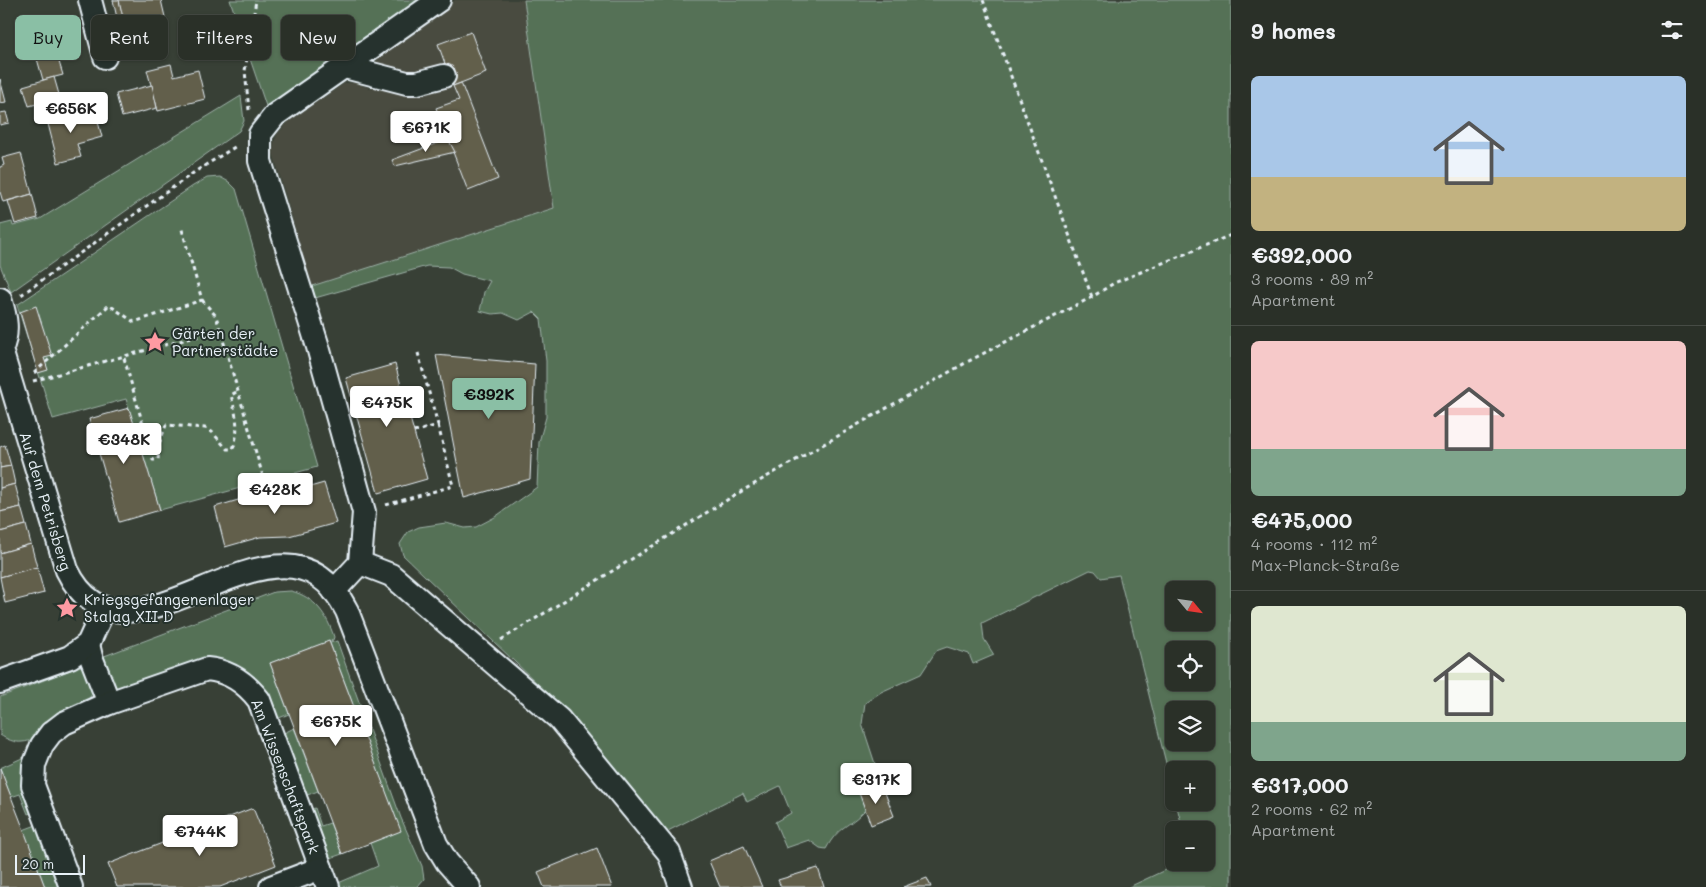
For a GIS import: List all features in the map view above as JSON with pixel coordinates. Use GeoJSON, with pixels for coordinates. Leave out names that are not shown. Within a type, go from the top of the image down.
{"type":"FeatureCollection","features":[{"type":"Feature","properties":{"kind":"street"},"geometry":{"type":"LineString","coordinates":[[90,0],[94,15]]}},
{"type":"Feature","properties":{"kind":"street"},"geometry":{"type":"LineString","coordinates":[[334,591],[360,564],[364,512],[323,346],[260,161],[260,134],[275,115],[439,0]]}},
{"type":"Feature","properties":{"kind":"street"},"geometry":{"type":"LineString","coordinates":[[345,67],[407,83],[417,83],[444,76]]}},
{"type":"Feature","properties":{"kind":"street","name":"Auf dem Petrisberg"},"geometry":{"type":"LineString","coordinates":[[8,298],[7,337],[1,350],[67,570],[78,590],[104,609]]}},
{"type":"Feature","properties":{"kind":"street"},"geometry":{"type":"LineString","coordinates":[[360,564],[391,575],[559,719],[669,853],[681,887]]}},
{"type":"Feature","properties":{"kind":"street"},"geometry":{"type":"LineString","coordinates":[[0,682],[70,657],[88,644],[104,609],[132,611],[158,606],[266,566],[301,569],[320,578],[334,591],[347,611],[436,844],[447,862],[467,886]]}},
{"type":"Feature","properties":{"kind":"street"},"geometry":{"type":"LineString","coordinates":[[88,644],[91,657],[109,703]]}},
{"type":"Feature","properties":{"kind":"street","name":"Am Wissenschaftspark"},"geometry":{"type":"LineString","coordinates":[[71,887],[33,784],[34,765],[42,745],[57,728],[109,703],[203,670],[220,670],[244,683],[259,700],[325,877],[271,887]]}},
{"type":"Feature","properties":{"kind":"path"},"geometry":{"type":"LineString","coordinates":[[8,298],[228,150],[260,134],[247,106],[245,70],[256,0]]}},
{"type":"Feature","properties":{"kind":"path"},"geometry":{"type":"LineString","coordinates":[[983,0],[1092,297]]}},
{"type":"Feature","properties":{"kind":"path"},"geometry":{"type":"LineString","coordinates":[[181,226],[202,300],[216,316],[264,480]]}},
{"type":"Feature","properties":{"kind":"path"},"geometry":{"type":"LineString","coordinates":[[481,652],[543,616],[735,495],[967,362],[1092,297],[1114,283],[1231,235]]}},
{"type":"Feature","properties":{"kind":"path"},"geometry":{"type":"LineString","coordinates":[[34,373],[109,305],[134,322],[202,300]]}},
{"type":"Feature","properties":{"kind":"path"},"geometry":{"type":"LineString","coordinates":[[33,382],[220,330]]}},
{"type":"Feature","properties":{"kind":"path"},"geometry":{"type":"LineString","coordinates":[[364,512],[453,486],[418,354]]}},
{"type":"Feature","properties":{"kind":"path"},"geometry":{"type":"LineString","coordinates":[[124,358],[153,460],[158,460],[159,444],[166,425],[205,428],[212,432],[227,449],[232,449],[237,436],[238,422],[231,395],[238,391]]}},
{"type":"Feature","properties":{"kind":"path"},"geometry":{"type":"LineString","coordinates":[[414,432],[438,425]]}},
{"type":"Feature","properties":{"kind":"shaded area"},"geometry":{"type":"Polygon","coordinates":[[[455,0],[524,0],[554,208],[312,286],[273,153],[274,142],[278,133],[289,121],[345,83],[357,83],[372,89],[377,59],[455,0]]]}},
{"type":"Feature","properties":{"kind":"green space"},"geometry":{"type":"Polygon","coordinates":[[[230,0],[426,0],[355,47],[355,15],[281,15],[281,60],[335,60],[266,106],[250,60],[271,60],[271,15],[235,15],[230,0]]]}},
{"type":"Feature","properties":{"kind":"green space"},"geometry":{"type":"Polygon","coordinates":[[[524,0],[1231,0],[1231,887],[1129,887],[1165,870],[1215,871],[1215,821],[1181,821],[1178,811],[1215,811],[1215,761],[1166,761],[1119,575],[1101,578],[1095,571],[1090,570],[982,623],[984,639],[994,655],[973,664],[969,654],[947,647],[936,651],[921,674],[881,692],[865,703],[862,724],[882,785],[860,793],[865,810],[835,835],[826,849],[820,848],[809,840],[786,848],[775,822],[791,813],[780,786],[747,802],[743,793],[658,836],[561,706],[403,555],[400,544],[408,532],[419,527],[446,523],[465,528],[476,527],[495,517],[537,487],[539,442],[546,417],[546,361],[541,319],[534,312],[519,320],[503,313],[492,314],[480,311],[484,292],[490,281],[462,274],[449,267],[427,266],[315,298],[312,286],[554,208],[524,0]]]}},
{"type":"Feature","properties":{"kind":"green space"},"geometry":{"type":"Polygon","coordinates":[[[241,96],[244,121],[239,131],[11,292],[0,265],[0,225],[12,222],[13,226],[40,219],[241,96]]]}},
{"type":"Feature","properties":{"kind":"green space","name":"Gärten der Partnerstädte"},"geometry":{"type":"Polygon","coordinates":[[[220,177],[236,189],[317,467],[160,510],[126,399],[53,419],[17,305],[193,186],[207,178],[220,177]]]}},
{"type":"Feature","properties":{"kind":"green space"},"geometry":{"type":"Polygon","coordinates":[[[291,591],[307,598],[319,608],[328,621],[334,637],[333,640],[270,663],[289,714],[274,720],[239,672],[119,691],[114,687],[99,658],[274,592],[291,591]]]}},
{"type":"Feature","properties":{"kind":"green space"},"geometry":{"type":"Polygon","coordinates":[[[337,641],[401,818],[422,866],[424,879],[417,887],[337,887],[336,884],[378,866],[370,843],[400,831],[330,643],[337,641]]]}},
{"type":"Feature","properties":{"kind":"green space"},"geometry":{"type":"Polygon","coordinates":[[[86,664],[94,690],[83,705],[73,714],[51,730],[30,740],[16,742],[0,735],[0,697],[86,664]]]}},
{"type":"Feature","properties":{"kind":"green space"},"geometry":{"type":"Polygon","coordinates":[[[294,728],[318,791],[302,797],[280,735],[294,728]]]}},
{"type":"Feature","properties":{"kind":"green space"},"geometry":{"type":"Polygon","coordinates":[[[31,754],[34,812],[28,814],[20,794],[11,797],[0,768],[31,754]]]}},
{"type":"Feature","properties":{"kind":"green space"},"geometry":{"type":"Polygon","coordinates":[[[315,808],[321,826],[330,823],[342,854],[325,860],[308,811],[315,808]]]}},
{"type":"Feature","properties":{"kind":"green space"},"geometry":{"type":"Polygon","coordinates":[[[39,824],[62,887],[45,887],[23,830],[39,824]]]}},
{"type":"Feature","properties":{"kind":"building"},"geometry":{"type":"Polygon","coordinates":[[[113,0],[119,0],[123,15],[116,15],[113,0]]]}},
{"type":"Feature","properties":{"kind":"building"},"geometry":{"type":"Polygon","coordinates":[[[119,0],[161,0],[165,15],[122,15],[119,0]]]}},
{"type":"Feature","properties":{"kind":"building"},"geometry":{"type":"Polygon","coordinates":[[[471,32],[486,73],[453,86],[438,44],[471,32]]]}},
{"type":"Feature","properties":{"kind":"building"},"geometry":{"type":"Polygon","coordinates":[[[37,60],[67,60],[59,62],[63,75],[43,80],[37,60]]]}},
{"type":"Feature","properties":{"kind":"building"},"geometry":{"type":"Polygon","coordinates":[[[171,64],[174,76],[198,70],[205,99],[158,111],[147,70],[171,64]]]}},
{"type":"Feature","properties":{"kind":"building"},"geometry":{"type":"Polygon","coordinates":[[[54,77],[60,98],[29,106],[23,86],[54,77]]]}},
{"type":"Feature","properties":{"kind":"building"},"geometry":{"type":"Polygon","coordinates":[[[0,79],[6,102],[0,103],[0,79]]]}},
{"type":"Feature","properties":{"kind":"building"},"geometry":{"type":"Polygon","coordinates":[[[461,83],[498,179],[468,191],[436,108],[459,100],[453,86],[461,83]]]}},
{"type":"Feature","properties":{"kind":"building"},"geometry":{"type":"Polygon","coordinates":[[[152,85],[157,108],[122,117],[116,94],[152,85]]]}},
{"type":"Feature","properties":{"kind":"building"},"geometry":{"type":"Polygon","coordinates":[[[67,110],[71,125],[83,122],[81,118],[96,114],[102,137],[77,144],[81,157],[58,163],[46,116],[67,110]]]}},
{"type":"Feature","properties":{"kind":"building"},"geometry":{"type":"Polygon","coordinates":[[[6,112],[9,123],[0,125],[0,113],[6,112]]]}},
{"type":"Feature","properties":{"kind":"building"},"geometry":{"type":"Polygon","coordinates":[[[448,139],[455,152],[395,166],[392,160],[448,139]]]}},
{"type":"Feature","properties":{"kind":"building"},"geometry":{"type":"Polygon","coordinates":[[[21,153],[32,194],[3,202],[0,192],[0,167],[4,165],[2,158],[21,153]]]}},
{"type":"Feature","properties":{"kind":"building"},"geometry":{"type":"Polygon","coordinates":[[[32,194],[38,218],[15,224],[8,201],[32,194]]]}},
{"type":"Feature","properties":{"kind":"building"},"geometry":{"type":"Polygon","coordinates":[[[36,306],[52,356],[44,358],[48,370],[38,373],[20,312],[36,306]]]}},
{"type":"Feature","properties":{"kind":"building"},"geometry":{"type":"Polygon","coordinates":[[[436,355],[535,364],[530,479],[464,498],[436,355]]]}},
{"type":"Feature","properties":{"kind":"building"},"geometry":{"type":"Polygon","coordinates":[[[395,364],[427,479],[378,493],[346,378],[395,364]]]}},
{"type":"Feature","properties":{"kind":"building"},"geometry":{"type":"Polygon","coordinates":[[[129,408],[160,510],[119,522],[89,419],[129,408]]]}},
{"type":"Feature","properties":{"kind":"building"},"geometry":{"type":"Polygon","coordinates":[[[5,445],[11,466],[0,468],[0,447],[5,445]]]}},
{"type":"Feature","properties":{"kind":"building"},"geometry":{"type":"Polygon","coordinates":[[[11,466],[15,484],[0,488],[0,468],[11,466]]]}},
{"type":"Feature","properties":{"kind":"building"},"geometry":{"type":"Polygon","coordinates":[[[324,483],[336,523],[289,536],[260,537],[225,547],[215,507],[258,494],[282,495],[324,483]]]}},
{"type":"Feature","properties":{"kind":"building"},"geometry":{"type":"Polygon","coordinates":[[[15,484],[21,507],[0,512],[0,488],[15,484]]]}},
{"type":"Feature","properties":{"kind":"building"},"geometry":{"type":"Polygon","coordinates":[[[21,507],[26,525],[0,532],[0,512],[21,507]]]}},
{"type":"Feature","properties":{"kind":"building"},"geometry":{"type":"Polygon","coordinates":[[[26,525],[31,544],[0,553],[0,532],[26,525]]]}},
{"type":"Feature","properties":{"kind":"building"},"geometry":{"type":"Polygon","coordinates":[[[31,544],[37,567],[0,577],[0,553],[31,544]]]}},
{"type":"Feature","properties":{"kind":"building"},"geometry":{"type":"Polygon","coordinates":[[[37,567],[44,593],[5,603],[0,577],[37,567]]]}},
{"type":"Feature","properties":{"kind":"building"},"geometry":{"type":"Polygon","coordinates":[[[329,641],[401,831],[342,854],[270,663],[329,641]]]}},
{"type":"Feature","properties":{"kind":"building"},"geometry":{"type":"Polygon","coordinates":[[[0,768],[22,825],[45,887],[0,887],[0,768]]]}},
{"type":"Feature","properties":{"kind":"building"},"geometry":{"type":"Polygon","coordinates":[[[882,785],[894,816],[871,825],[859,793],[882,785]]]}},
{"type":"Feature","properties":{"kind":"building"},"geometry":{"type":"Polygon","coordinates":[[[253,808],[276,865],[220,887],[117,887],[108,864],[253,808]]]}},
{"type":"Feature","properties":{"kind":"building"},"geometry":{"type":"Polygon","coordinates":[[[744,846],[762,887],[720,887],[709,861],[744,846]]]}},
{"type":"Feature","properties":{"kind":"building"},"geometry":{"type":"Polygon","coordinates":[[[597,848],[612,887],[544,887],[538,872],[597,848]]]}},
{"type":"Feature","properties":{"kind":"building"},"geometry":{"type":"Polygon","coordinates":[[[818,868],[824,887],[781,887],[778,880],[818,868]]]}},
{"type":"Feature","properties":{"kind":"building"},"geometry":{"type":"Polygon","coordinates":[[[927,878],[931,887],[903,887],[927,878]]]}},
{"type":"Feature","properties":{"kind":"place","name":"Gärten der Partnerstädte"},"geometry":{"type":"Point","coordinates":[155,342]}},
{"type":"Feature","properties":{"kind":"place","name":"Kriegsgefangenenlager Stalag XII D"},"geometry":{"type":"Point","coordinates":[67,608]}}]}
